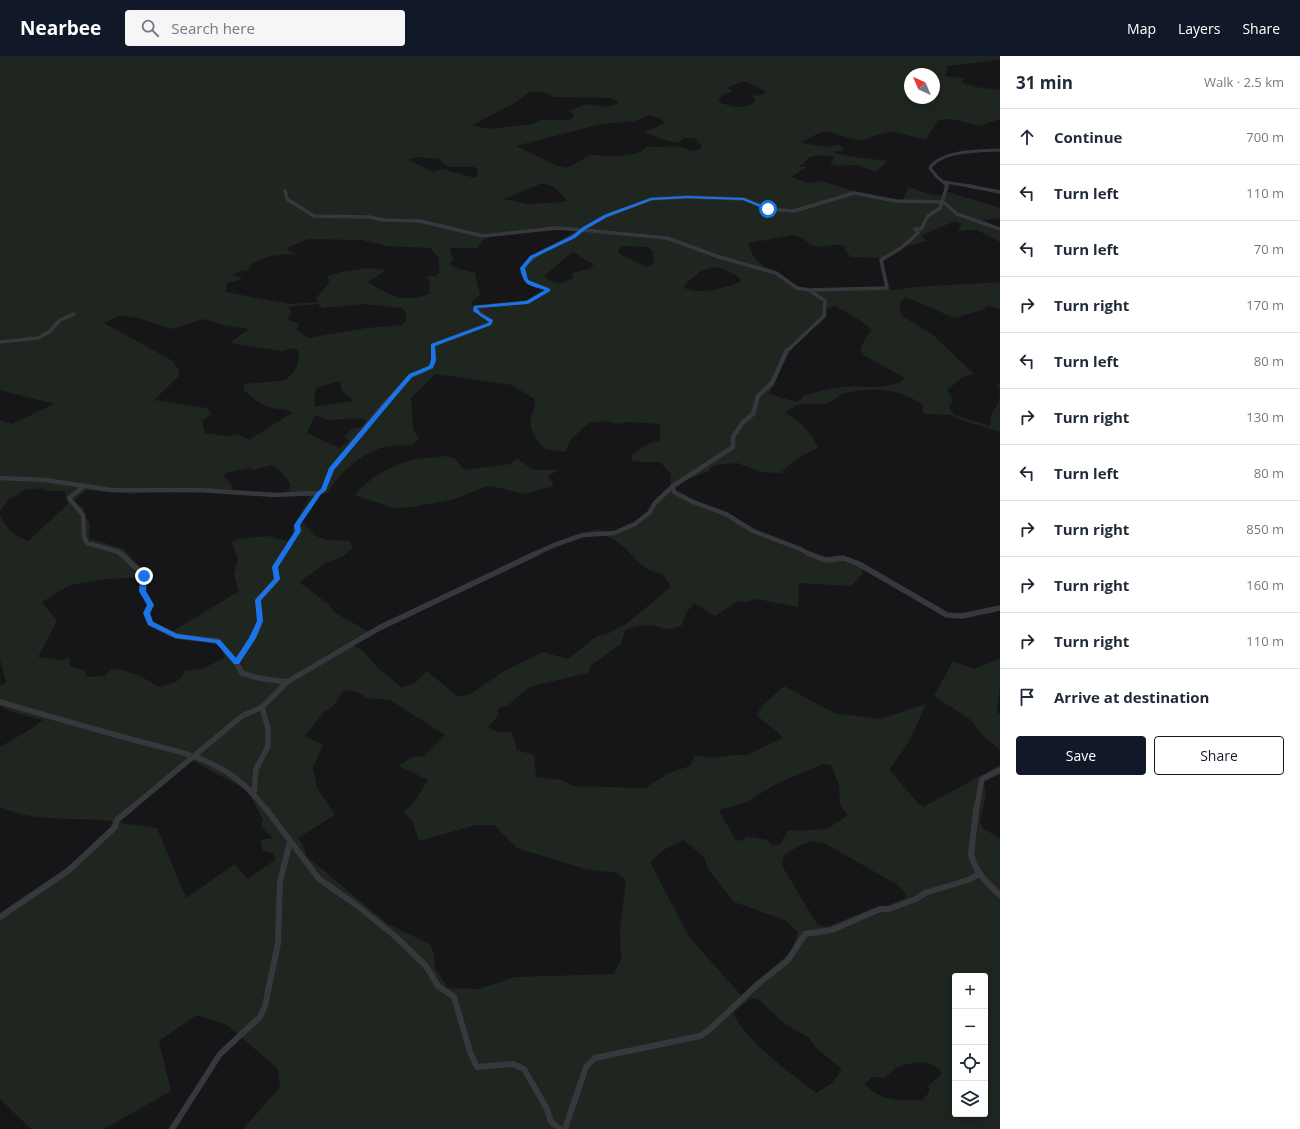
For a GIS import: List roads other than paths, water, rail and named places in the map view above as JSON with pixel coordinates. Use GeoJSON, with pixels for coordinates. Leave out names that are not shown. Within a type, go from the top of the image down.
{"type":"FeatureCollection","features":[{"type":"Feature","properties":{"kind":"street"},"geometry":{"type":"LineString","coordinates":[[285,190],[287,199],[306,212],[319,216],[369,217],[384,220],[420,221],[484,236],[557,228],[667,238],[776,273],[797,288],[810,290],[887,288],[881,260],[901,249],[913,238],[918,232],[915,229],[921,229],[928,216],[936,213],[943,202],[947,185],[942,182],[930,168],[932,163],[960,152],[1000,150]]}},
{"type":"Feature","properties":{"kind":"street"},"geometry":{"type":"LineString","coordinates":[[942,182],[1000,192]]}},
{"type":"Feature","properties":{"kind":"street"},"geometry":{"type":"LineString","coordinates":[[236,662],[253,638],[260,621],[258,600],[277,579],[275,567],[298,531],[297,525],[319,493],[324,490],[331,469],[410,376],[431,367],[434,360],[433,345],[489,324],[491,321],[474,310],[475,307],[528,302],[549,290],[530,284],[526,281],[523,268],[532,257],[573,237],[606,216],[651,199],[687,197],[744,199],[768,209],[794,211],[854,193],[896,201],[943,202],[956,214],[1000,229]]}},
{"type":"Feature","properties":{"kind":"street"},"geometry":{"type":"LineString","coordinates":[[0,917],[68,871],[114,827],[117,820],[193,755],[242,716],[262,707],[287,682],[379,628],[554,545],[582,535],[614,533],[635,524],[649,513],[655,503],[673,486],[732,447],[733,437],[743,422],[753,414],[758,396],[772,382],[788,348],[824,316],[825,301],[810,290]]}},
{"type":"Feature","properties":{"kind":"street"},"geometry":{"type":"LineString","coordinates":[[0,342],[38,338],[49,332],[58,321],[74,314]]}},
{"type":"Feature","properties":{"kind":"street"},"geometry":{"type":"LineString","coordinates":[[0,478],[45,480],[83,487],[112,490],[199,490],[276,494],[319,493]]}},
{"type":"Feature","properties":{"kind":"street"},"geometry":{"type":"LineString","coordinates":[[673,486],[674,492],[693,502],[726,514],[753,531],[798,548],[814,557],[826,560],[843,558],[859,564],[947,615],[962,616],[1000,608]]}},
{"type":"Feature","properties":{"kind":"street"},"geometry":{"type":"LineString","coordinates":[[83,487],[69,498],[70,502],[79,508],[83,516],[84,539],[87,543],[119,552],[144,576],[142,591],[150,605],[147,613],[150,623],[176,636],[218,641],[236,662],[242,673],[258,678],[287,682]]}},
{"type":"Feature","properties":{"kind":"street"},"geometry":{"type":"LineString","coordinates":[[0,702],[132,740],[193,755],[221,768],[254,792],[319,879],[355,904],[396,938],[426,966],[438,986],[454,997],[470,1052],[477,1067],[513,1064],[524,1069],[547,1109],[551,1122],[560,1129]]}},
{"type":"Feature","properties":{"kind":"street"},"geometry":{"type":"LineString","coordinates":[[254,792],[256,769],[268,746],[268,728],[262,707]]}},
{"type":"Feature","properties":{"kind":"street"},"geometry":{"type":"LineString","coordinates":[[1000,770],[982,780],[978,793],[971,854],[972,863],[978,874],[1000,895]]}},
{"type":"Feature","properties":{"kind":"street"},"geometry":{"type":"LineString","coordinates":[[172,1129],[220,1054],[260,1017],[265,1006],[278,943],[280,881],[290,842]]}},
{"type":"Feature","properties":{"kind":"street"},"geometry":{"type":"LineString","coordinates":[[565,1129],[586,1067],[595,1058],[700,1036],[710,1030],[758,984],[788,960],[805,934],[832,930],[880,909],[889,909],[916,899],[925,893],[968,880],[978,874]]}}]}
